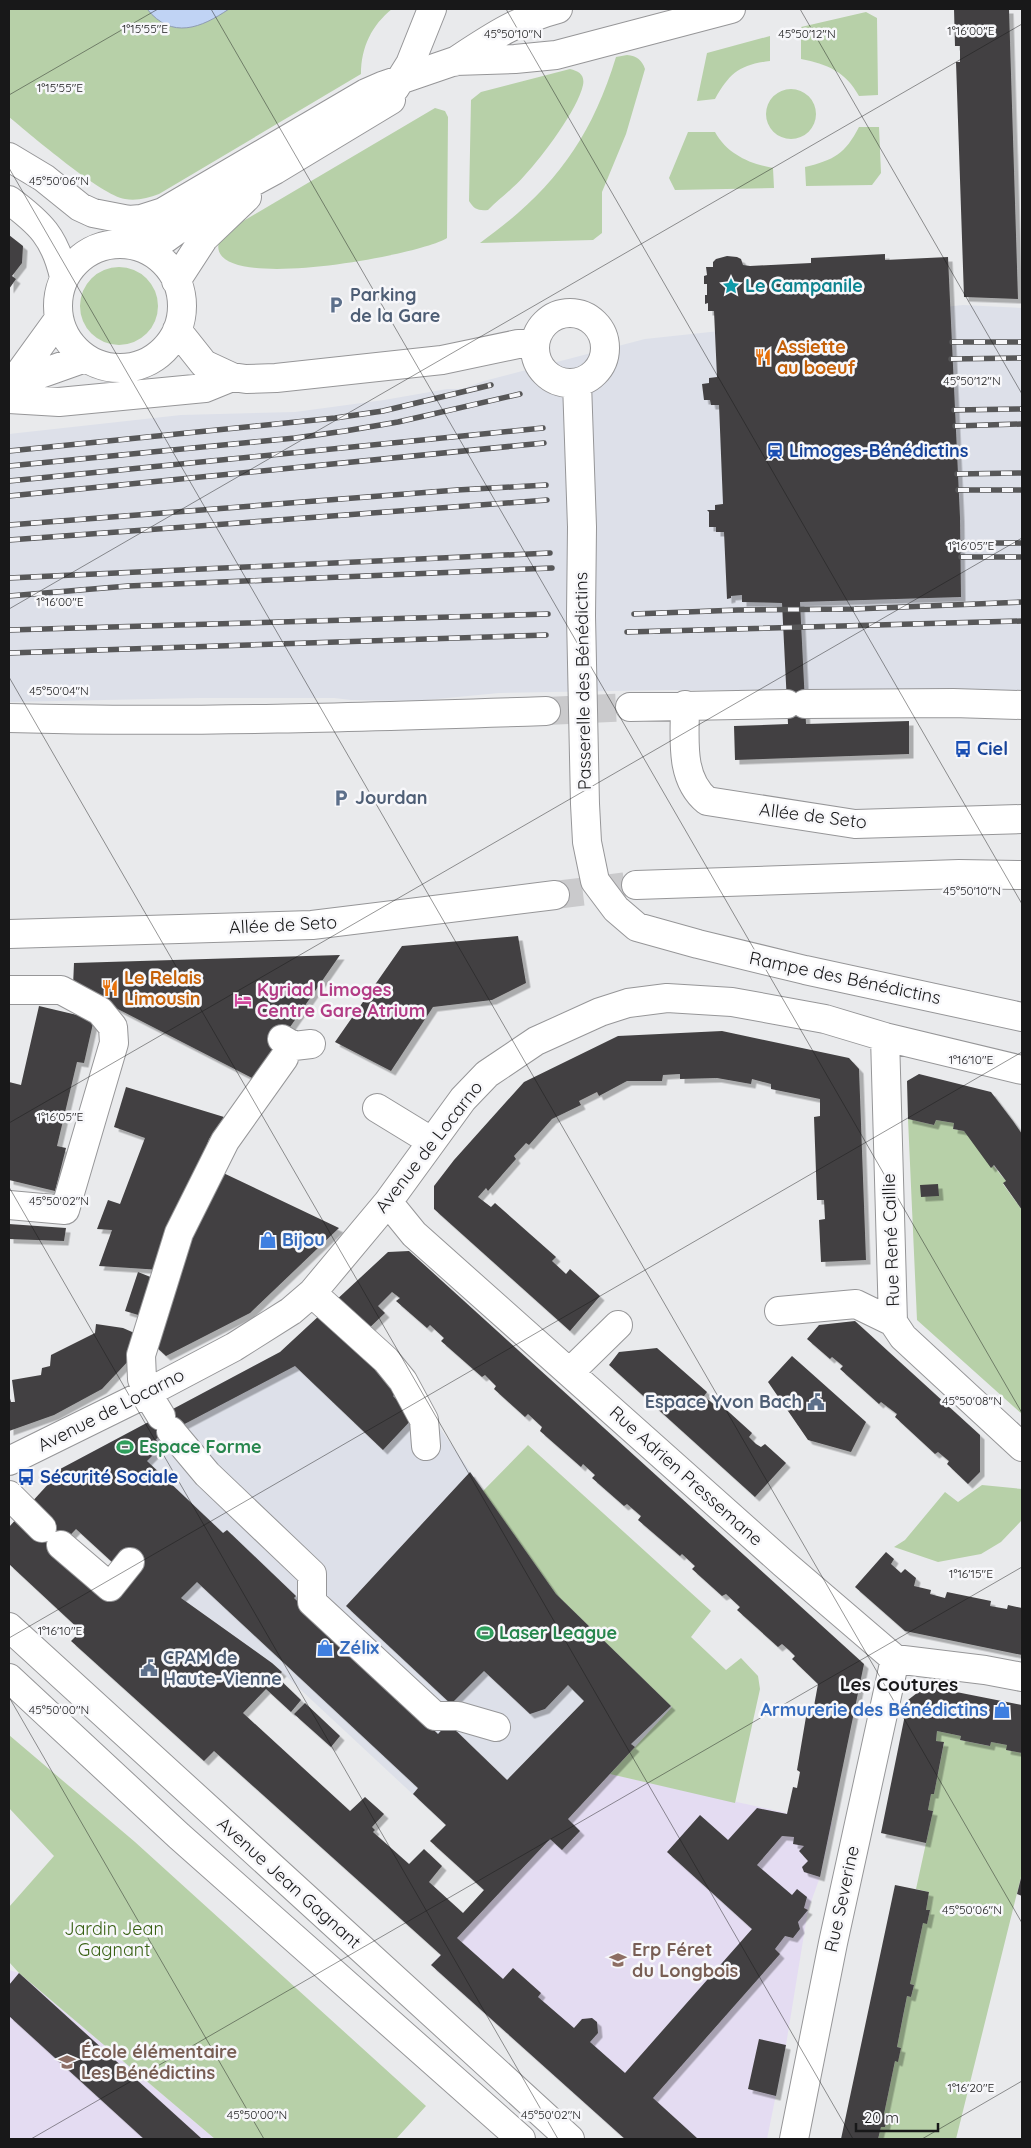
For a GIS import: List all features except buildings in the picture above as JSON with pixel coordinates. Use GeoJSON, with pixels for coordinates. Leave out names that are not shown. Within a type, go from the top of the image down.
{"type":"FeatureCollection","features":[{"type":"Feature","properties":{"kind":"street"},"geometry":{"type":"LineString","coordinates":[[383,106],[410,64],[432,9]]}},
{"type":"Feature","properties":{"kind":"street"},"geometry":{"type":"LineString","coordinates":[[140,247],[162,241],[216,202],[383,106],[509,26],[534,15],[558,9]]}},
{"type":"Feature","properties":{"kind":"street"},"geometry":{"type":"LineString","coordinates":[[9,157],[44,178],[86,210],[111,218],[141,219],[163,212],[366,93],[401,80],[455,61],[515,59],[556,55],[731,9]]}},
{"type":"Feature","properties":{"kind":"street"},"geometry":{"type":"LineString","coordinates":[[9,161],[104,245]]}},
{"type":"Feature","properties":{"kind":"street"},"geometry":{"type":"LineString","coordinates":[[176,281],[204,238],[274,170]]}},
{"type":"Feature","properties":{"kind":"street"},"geometry":{"type":"LineString","coordinates":[[9,200],[33,218],[45,230],[61,264],[64,277]]}},
{"type":"Feature","properties":{"kind":"street"},"geometry":{"type":"LineString","coordinates":[[148,362],[168,346],[177,330],[182,315],[182,301],[170,269],[157,256],[140,247],[116,243],[104,245],[85,254],[70,267],[64,277],[57,306],[58,320],[68,342],[85,358],[101,366],[119,369],[148,362],[204,364],[232,377]]}},
{"type":"Feature","properties":{"kind":"street"},"geometry":{"type":"LineString","coordinates":[[579,314],[589,318],[603,334],[606,345],[605,356],[595,374],[577,384],[566,384],[546,374],[539,365],[535,344],[542,327],[557,315],[579,314]]}},
{"type":"Feature","properties":{"kind":"street"},"geometry":{"type":"LineString","coordinates":[[9,390],[58,320]]}},
{"type":"Feature","properties":{"kind":"street"},"geometry":{"type":"LineString","coordinates":[[177,330],[204,364]]}},
{"type":"Feature","properties":{"kind":"street"},"geometry":{"type":"LineString","coordinates":[[9,390],[59,402],[205,388],[232,377],[276,378],[432,362],[518,344],[535,344]]}},
{"type":"Feature","properties":{"kind":"street"},"geometry":{"type":"LineString","coordinates":[[9,390],[85,358]]}},
{"type":"Feature","properties":{"kind":"street","name":"Passerelle des Bénédictins"},"geometry":{"type":"LineString","coordinates":[[577,384],[582,527],[581,616],[585,804],[590,861],[596,881],[626,919],[636,927],[669,936]]}},
{"type":"Feature","properties":{"kind":"street"},"geometry":{"type":"LineString","coordinates":[[630,706],[953,703],[1022,705]]}},
{"type":"Feature","properties":{"kind":"street","name":"Allée de Seto"},"geometry":{"type":"LineString","coordinates":[[685,706],[685,750],[691,783],[699,794],[707,800],[855,824],[1022,820]]}},
{"type":"Feature","properties":{"kind":"street"},"geometry":{"type":"LineString","coordinates":[[9,718],[74,720],[366,717],[546,710]]}},
{"type":"Feature","properties":{"kind":"street"},"geometry":{"type":"LineString","coordinates":[[636,885],[959,874],[1022,874]]}},
{"type":"Feature","properties":{"kind":"street","name":"Allée de Seto"},"geometry":{"type":"LineString","coordinates":[[9,934],[312,925],[555,895]]}},
{"type":"Feature","properties":{"kind":"street","name":"Rampe des Bénédictins"},"geometry":{"type":"LineString","coordinates":[[669,936],[805,970],[1022,1014]]}},
{"type":"Feature","properties":{"kind":"street"},"geometry":{"type":"LineString","coordinates":[[9,990],[61,990],[100,1011],[113,1027],[114,1043],[65,1210],[9,1205]]}},
{"type":"Feature","properties":{"kind":"street","name":"Avenue de Locarno"},"geometry":{"type":"LineString","coordinates":[[9,1461],[147,1393],[267,1328],[312,1293],[388,1202],[430,1141],[463,1099],[487,1074],[509,1058],[536,1041],[568,1026],[628,1004],[667,998],[732,1002],[825,1019],[1017,1074]]}},
{"type":"Feature","properties":{"kind":"street","name":"Rue René Caillie"},"geometry":{"type":"LineString","coordinates":[[885,1037],[893,1322],[903,1337],[1022,1447]]}},
{"type":"Feature","properties":{"kind":"street"},"geometry":{"type":"LineString","coordinates":[[311,1044],[283,1048],[225,1141],[179,1233],[142,1355],[142,1379],[147,1393],[166,1423],[207,1474],[312,1574],[312,1602],[435,1716],[458,1716],[496,1727]]}},
{"type":"Feature","properties":{"kind":"street"},"geometry":{"type":"LineString","coordinates":[[377,1108],[430,1141]]}},
{"type":"Feature","properties":{"kind":"street","name":"Rue Adrien Pressemane"},"geometry":{"type":"LineString","coordinates":[[388,1202],[414,1234],[783,1563],[895,1659]]}},
{"type":"Feature","properties":{"kind":"street"},"geometry":{"type":"LineString","coordinates":[[312,1293],[386,1360],[403,1382],[424,1420],[426,1446]]}},
{"type":"Feature","properties":{"kind":"street"},"geometry":{"type":"LineString","coordinates":[[779,1311],[856,1304],[893,1322]]}},
{"type":"Feature","properties":{"kind":"street"},"geometry":{"type":"LineString","coordinates":[[570,1372],[618,1325]]}},
{"type":"Feature","properties":{"kind":"street"},"geometry":{"type":"LineString","coordinates":[[9,1495],[51,1536],[110,1587],[130,1562]]}},
{"type":"Feature","properties":{"kind":"street","name":"Avenue Jean Gagnant"},"geometry":{"type":"LineString","coordinates":[[9,1627],[570,2139]]}},
{"type":"Feature","properties":{"kind":"street"},"geometry":{"type":"LineString","coordinates":[[895,1659],[985,1670],[1022,1677]]}},
{"type":"Feature","properties":{"kind":"street","name":"Rue Severine"},"geometry":{"type":"LineString","coordinates":[[794,2139],[833,1943],[895,1659]]}},
{"type":"Feature","properties":{"kind":"street"},"geometry":{"type":"LineString","coordinates":[[9,1678],[179,1836],[520,2139]]}},
{"type":"Feature","properties":{"kind":"shaded area"},"geometry":{"type":"Polygon","coordinates":[[[963,305],[1022,308],[1022,692],[671,690],[499,693],[416,701],[334,698],[200,698],[9,702],[9,434],[181,415],[295,412],[384,400],[447,389],[462,389],[484,381],[645,339],[963,305]]]}},
{"type":"Feature","properties":{"kind":"shaded area"},"geometry":{"type":"Polygon","coordinates":[[[280,1352],[388,1354],[556,1594],[672,1707],[508,1883],[272,1663],[181,1598],[47,1476],[280,1352]]]}},
{"type":"Feature","properties":{"kind":"shaded area","name":"Erp Féret du Longbois"},"geometry":{"type":"Polygon","coordinates":[[[610,1774],[832,1823],[820,1877],[808,1910],[786,2045],[767,2139],[625,2139],[431,1965],[610,1774]]]}},
{"type":"Feature","properties":{"kind":"shaded area","name":"École élémentaire Les Bénédictins"},"geometry":{"type":"Polygon","coordinates":[[[9,1970],[19,1973],[215,2139],[9,2139],[9,1970]]]}},
{"type":"Feature","properties":{"kind":"green space"},"geometry":{"type":"Polygon","coordinates":[[[9,9],[392,9],[373,29],[369,37],[363,55],[361,74],[159,194],[134,200],[114,195],[100,187],[67,164],[9,117],[9,9]]]}},
{"type":"Feature","properties":{"kind":"green space"},"geometry":{"type":"Polygon","coordinates":[[[866,12],[877,18],[878,95],[859,96],[848,81],[835,70],[801,59],[801,27],[866,12]]]}},
{"type":"Feature","properties":{"kind":"green space"},"geometry":{"type":"Polygon","coordinates":[[[770,36],[770,61],[750,65],[736,72],[715,99],[697,101],[707,53],[770,36]]]}},
{"type":"Feature","properties":{"kind":"green space"},"geometry":{"type":"Polygon","coordinates":[[[627,55],[639,59],[645,69],[626,134],[602,192],[602,233],[593,240],[480,243],[528,204],[565,163],[594,115],[616,57],[627,55]]]}},
{"type":"Feature","properties":{"kind":"green space"},"geometry":{"type":"Polygon","coordinates":[[[570,69],[581,74],[583,85],[580,95],[567,119],[541,157],[521,180],[488,210],[475,208],[469,201],[471,100],[481,92],[570,69]]]}},
{"type":"Feature","properties":{"kind":"green space"},"geometry":{"type":"Polygon","coordinates":[[[791,89],[801,91],[809,96],[814,104],[816,114],[814,124],[809,132],[801,137],[791,139],[781,137],[773,132],[768,124],[766,114],[768,104],[773,96],[781,91],[791,89]]]}},
{"type":"Feature","properties":{"kind":"green space"},"geometry":{"type":"Polygon","coordinates":[[[435,108],[445,111],[448,117],[447,238],[428,246],[395,254],[353,262],[310,267],[269,269],[237,265],[220,253],[223,233],[435,108]]]}},
{"type":"Feature","properties":{"kind":"green space"},"geometry":{"type":"Polygon","coordinates":[[[859,127],[879,127],[881,173],[872,185],[806,186],[805,167],[824,162],[838,154],[849,144],[859,127]]]}},
{"type":"Feature","properties":{"kind":"green space"},"geometry":{"type":"Polygon","coordinates":[[[688,132],[715,132],[726,146],[740,157],[756,164],[773,168],[774,188],[675,190],[669,178],[688,132]]]}},
{"type":"Feature","properties":{"kind":"green space"},"geometry":{"type":"Polygon","coordinates":[[[119,267],[134,270],[151,284],[155,291],[158,306],[155,321],[141,338],[134,342],[119,345],[104,342],[87,328],[83,321],[80,306],[83,291],[97,274],[104,270],[119,267]]]}},
{"type":"Feature","properties":{"kind":"green space"},"geometry":{"type":"Polygon","coordinates":[[[908,1119],[934,1125],[936,1120],[954,1123],[953,1129],[964,1131],[1006,1181],[1003,1184],[1022,1210],[1022,1414],[917,1320],[908,1119]]]}},
{"type":"Feature","properties":{"kind":"green space"},"geometry":{"type":"Polygon","coordinates":[[[528,1445],[711,1611],[691,1637],[726,1670],[741,1658],[758,1676],[760,1689],[735,1803],[610,1774],[672,1707],[556,1594],[483,1491],[528,1445]]]}},
{"type":"Feature","properties":{"kind":"green space"},"geometry":{"type":"Polygon","coordinates":[[[982,1485],[1022,1489],[1022,1520],[1001,1542],[981,1554],[938,1562],[894,1547],[905,1540],[945,1492],[958,1502],[982,1485]]]}},
{"type":"Feature","properties":{"kind":"green space"},"geometry":{"type":"Polygon","coordinates":[[[937,1731],[961,1736],[960,1740],[989,1746],[991,1742],[1007,1745],[1007,1750],[1022,1753],[1022,1873],[956,2139],[878,2139],[881,2127],[885,2127],[887,2116],[884,2114],[895,2061],[898,2061],[901,2048],[897,2047],[907,1996],[911,1997],[914,1985],[910,1984],[923,1923],[927,1923],[930,1911],[926,1910],[929,1892],[916,1889],[933,1811],[928,1810],[931,1794],[934,1794],[944,1743],[936,1741],[937,1731]]]}},
{"type":"Feature","properties":{"kind":"green space","name":"Jardin Jean Gagnant"},"geometry":{"type":"Polygon","coordinates":[[[9,1735],[135,1842],[426,2106],[396,2139],[215,2139],[19,1973],[9,1962],[9,1907],[54,1856],[9,1808],[9,1735]]]}},
{"type":"Feature","properties":{"kind":"water"},"geometry":{"type":"Polygon","coordinates":[[[147,9],[229,9],[197,26],[177,28],[166,25],[147,9]]]}},
{"type":"Feature","properties":{"kind":"tunnel"},"geometry":{"type":"LineString","coordinates":[[546,711],[630,707]]}},
{"type":"Feature","properties":{"kind":"tunnel"},"geometry":{"type":"LineString","coordinates":[[555,895],[636,885]]}},
{"type":"Feature","properties":{"kind":"railway"},"geometry":{"type":"LineString","coordinates":[[952,342],[1022,342]]}},
{"type":"Feature","properties":{"kind":"railway"},"geometry":{"type":"LineString","coordinates":[[951,359],[1022,358]]}},
{"type":"Feature","properties":{"kind":"railway"},"geometry":{"type":"LineString","coordinates":[[9,451],[335,418],[383,411],[491,385]]}},
{"type":"Feature","properties":{"kind":"railway"},"geometry":{"type":"LineString","coordinates":[[9,466],[295,438],[345,431],[398,422],[520,394]]}},
{"type":"Feature","properties":{"kind":"railway"},"geometry":{"type":"LineString","coordinates":[[954,410],[1022,409]]}},
{"type":"Feature","properties":{"kind":"railway"},"geometry":{"type":"LineString","coordinates":[[955,426],[1022,424]]}},
{"type":"Feature","properties":{"kind":"railway"},"geometry":{"type":"LineString","coordinates":[[9,481],[543,428]]}},
{"type":"Feature","properties":{"kind":"railway"},"geometry":{"type":"LineString","coordinates":[[9,496],[544,443]]}},
{"type":"Feature","properties":{"kind":"railway"},"geometry":{"type":"LineString","coordinates":[[957,474],[1022,473]]}},
{"type":"Feature","properties":{"kind":"railway"},"geometry":{"type":"LineString","coordinates":[[9,525],[457,490],[546,485]]}},
{"type":"Feature","properties":{"kind":"railway"},"geometry":{"type":"LineString","coordinates":[[958,490],[1022,490]]}},
{"type":"Feature","properties":{"kind":"railway"},"geometry":{"type":"LineString","coordinates":[[9,540],[547,500]]}},
{"type":"Feature","properties":{"kind":"railway"},"geometry":{"type":"LineString","coordinates":[[960,543],[1022,543]]}},
{"type":"Feature","properties":{"kind":"railway"},"geometry":{"type":"LineString","coordinates":[[9,578],[550,553]]}},
{"type":"Feature","properties":{"kind":"railway"},"geometry":{"type":"LineString","coordinates":[[961,557],[1022,557]]}},
{"type":"Feature","properties":{"kind":"railway"},"geometry":{"type":"LineString","coordinates":[[9,596],[128,586],[552,568]]}},
{"type":"Feature","properties":{"kind":"railway"},"geometry":{"type":"LineString","coordinates":[[634,614],[738,610],[855,609],[1022,602]]}},
{"type":"Feature","properties":{"kind":"railway"},"geometry":{"type":"LineString","coordinates":[[9,630],[548,614]]}},
{"type":"Feature","properties":{"kind":"railway"},"geometry":{"type":"LineString","coordinates":[[627,632],[1022,621]]}},
{"type":"Feature","properties":{"kind":"railway"},"geometry":{"type":"LineString","coordinates":[[9,653],[546,635]]}},
{"type":"Feature","properties":{"kind":"place","name":"Le Campanile"},"geometry":{"type":"Point","coordinates":[731,286]}},
{"type":"Feature","properties":{"kind":"place","name":"Parking de la Gare"},"geometry":{"type":"Point","coordinates":[336,305]}},
{"type":"Feature","properties":{"kind":"place","name":"Assiette au boeuf"},"geometry":{"type":"Point","coordinates":[763,357]}},
{"type":"Feature","properties":{"kind":"place","name":"Limoges-Bénédictins"},"geometry":{"type":"Point","coordinates":[775,451]}},
{"type":"Feature","properties":{"kind":"place","name":"Ciel"},"geometry":{"type":"Point","coordinates":[963,749]}},
{"type":"Feature","properties":{"kind":"place","name":"Jourdan"},"geometry":{"type":"Point","coordinates":[341,798]}},
{"type":"Feature","properties":{"kind":"place","name":"Le Relais Limousin"},"geometry":{"type":"Point","coordinates":[110,988]}},
{"type":"Feature","properties":{"kind":"place","name":"Kyriad Limoges Centre Gare Atrium"},"geometry":{"type":"Point","coordinates":[243,1000]}},
{"type":"Feature","properties":{"kind":"place","name":"Bijou"},"geometry":{"type":"Point","coordinates":[268,1240]}},
{"type":"Feature","properties":{"kind":"place","name":"Espace Yvon Bach"},"geometry":{"type":"Point","coordinates":[816,1402]}},
{"type":"Feature","properties":{"kind":"place","name":"Espace Forme"},"geometry":{"type":"Point","coordinates":[125,1447]}},
{"type":"Feature","properties":{"kind":"place","name":"Sécurité Sociale"},"geometry":{"type":"Point","coordinates":[26,1477]}},
{"type":"Feature","properties":{"kind":"place","name":"Laser League"},"geometry":{"type":"Point","coordinates":[485,1633]}},
{"type":"Feature","properties":{"kind":"place","name":"Zélix"},"geometry":{"type":"Point","coordinates":[325,1648]}},
{"type":"Feature","properties":{"kind":"place","name":"CPAM de Haute-Vienne"},"geometry":{"type":"Point","coordinates":[149,1668]}},
{"type":"Feature","properties":{"kind":"place","name":"Armurerie des Bénédictins"},"geometry":{"type":"Point","coordinates":[1002,1710]}},
{"type":"Feature","properties":{"kind":"place","name":"Erp Féret du Longbois"},"geometry":{"type":"Point","coordinates":[618,1960]}},
{"type":"Feature","properties":{"kind":"place","name":"École élémentaire Les Bénédictins"},"geometry":{"type":"Point","coordinates":[67,2062]}},
{"type":"Feature","properties":{"kind":"district","name":"Les Coutures"},"geometry":{"type":"Point","coordinates":[899,1684]}}]}
